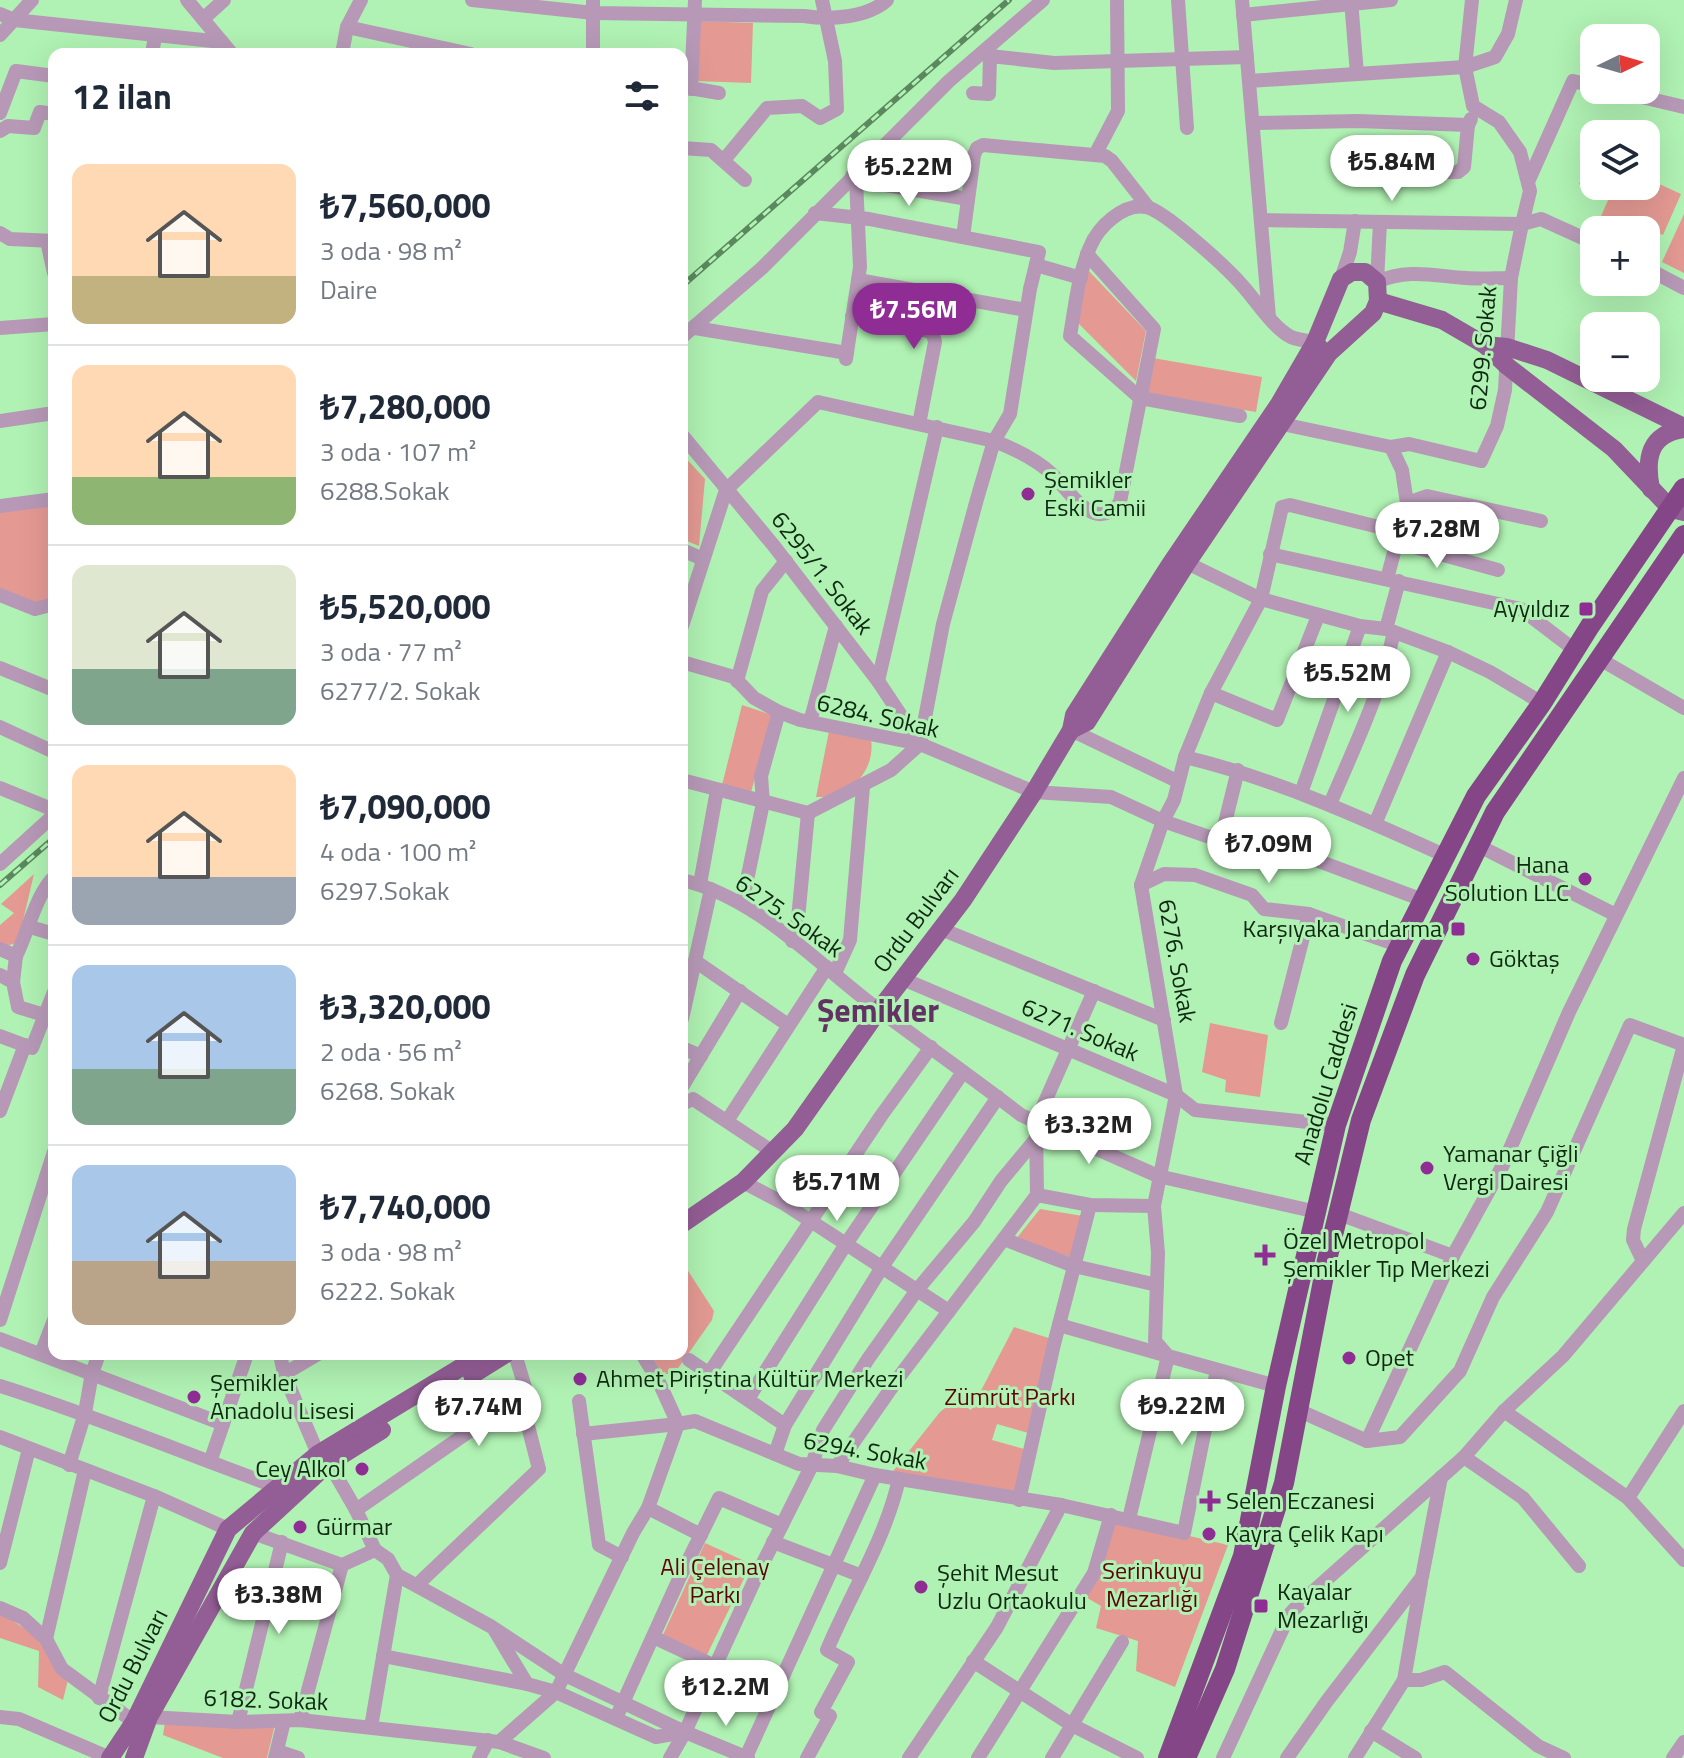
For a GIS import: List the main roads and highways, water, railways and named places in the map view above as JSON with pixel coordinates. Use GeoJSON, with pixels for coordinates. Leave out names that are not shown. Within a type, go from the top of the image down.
{"type":"FeatureCollection","features":[{"type":"Feature","properties":{"kind":"highway","name":"Anadolu Caddesi"},"geometry":{"type":"LineString","coordinates":[[1168,1758],[1243,1556],[1276,1386],[1336,1125],[1387,974],[1476,796],[1677,510],[1684,488]]}},
{"type":"Feature","properties":{"kind":"highway","name":"Anadolu Caddesi"},"geometry":{"type":"LineString","coordinates":[[1186,1758],[1225,1669],[1284,1483],[1327,1260],[1361,1120],[1410,988],[1495,812],[1684,535]]}},
{"type":"Feature","properties":{"kind":"main road","name":"Ordu Bulvarı"},"geometry":{"type":"LineString","coordinates":[[688,1220],[743,1182],[795,1129],[879,1010],[963,900],[1034,792],[1071,730],[1074,715],[1169,566],[1279,404],[1322,348],[1373,313],[1378,292],[1371,276],[1360,270],[1341,279],[1322,348],[1282,424],[1187,563],[1087,722],[1071,730]]}},
{"type":"Feature","properties":{"kind":"main road"},"geometry":{"type":"LineString","coordinates":[[1378,292],[1442,320],[1507,357],[1614,449],[1651,489],[1677,510]]}},
{"type":"Feature","properties":{"kind":"main road"},"geometry":{"type":"LineString","coordinates":[[1507,357],[1547,360],[1684,428]]}},
{"type":"Feature","properties":{"kind":"main road"},"geometry":{"type":"LineString","coordinates":[[1651,489],[1647,471],[1653,447],[1663,435],[1684,428]]}},
{"type":"Feature","properties":{"kind":"main road","name":"Ordu Bulvarı"},"geometry":{"type":"LineString","coordinates":[[134,1758],[141,1720],[228,1529],[323,1458],[474,1360]]}},
{"type":"Feature","properties":{"kind":"main road","name":"Ordu Bulvarı"},"geometry":{"type":"LineString","coordinates":[[110,1758],[141,1720],[253,1533],[323,1458],[495,1360]]}},
{"type":"Feature","properties":{"kind":"railway"},"geometry":{"type":"LineString","coordinates":[[688,281],[1009,0]]}},
{"type":"Feature","properties":{"kind":"railway"},"geometry":{"type":"LineString","coordinates":[[0,885],[48,843]]}},
{"type":"Feature","properties":{"kind":"place","name":"Şemikler Eski Camii"},"geometry":{"type":"Point","coordinates":[1028,494]}},
{"type":"Feature","properties":{"kind":"place","name":"Ayyıldız"},"geometry":{"type":"Point","coordinates":[1586,609]}},
{"type":"Feature","properties":{"kind":"place","name":"Hana Solution LLC"},"geometry":{"type":"Point","coordinates":[1585,879]}},
{"type":"Feature","properties":{"kind":"place","name":"Karşıyaka Jandarma"},"geometry":{"type":"Point","coordinates":[1458,929]}},
{"type":"Feature","properties":{"kind":"place","name":"Göktaş"},"geometry":{"type":"Point","coordinates":[1473,959]}},
{"type":"Feature","properties":{"kind":"place","name":"Yamanar Çiğli Vergi Dairesi"},"geometry":{"type":"Point","coordinates":[1427,1168]}},
{"type":"Feature","properties":{"kind":"place","name":"Özel Metropol Şemikler Tıp Merkezi"},"geometry":{"type":"Point","coordinates":[1265,1255]}},
{"type":"Feature","properties":{"kind":"place","name":"Opet"},"geometry":{"type":"Point","coordinates":[1349,1358]}},
{"type":"Feature","properties":{"kind":"place","name":"Ahmet Piriştina Kültür Merkezi"},"geometry":{"type":"Point","coordinates":[580,1379]}},
{"type":"Feature","properties":{"kind":"place","name":"Şemikler Anadolu Lisesi"},"geometry":{"type":"Point","coordinates":[194,1397]}},
{"type":"Feature","properties":{"kind":"place","name":"Cey Alkol"},"geometry":{"type":"Point","coordinates":[362,1469]}},
{"type":"Feature","properties":{"kind":"place","name":"Selen Eczanesi"},"geometry":{"type":"Point","coordinates":[1210,1501]}},
{"type":"Feature","properties":{"kind":"place","name":"Gürmar"},"geometry":{"type":"Point","coordinates":[300,1527]}},
{"type":"Feature","properties":{"kind":"place","name":"Kayra Çelik Kapı"},"geometry":{"type":"Point","coordinates":[1209,1534]}},
{"type":"Feature","properties":{"kind":"place","name":"Şehit Mesut Uzlu Ortaokulu"},"geometry":{"type":"Point","coordinates":[921,1587]}},
{"type":"Feature","properties":{"kind":"place","name":"Kayalar Mezarlığı"},"geometry":{"type":"Point","coordinates":[1261,1606]}},
{"type":"Feature","properties":{"kind":"district","name":"Şemikler"},"geometry":{"type":"Point","coordinates":[878,1011]}},
{"type":"Feature","properties":{"kind":"park label","name":"Zümrüt Parkı"},"geometry":{"type":"Point","coordinates":[1010,1397]}},
{"type":"Feature","properties":{"kind":"park label","name":"Ali Çelenay Parkı"},"geometry":{"type":"Point","coordinates":[715,1581]}},
{"type":"Feature","properties":{"kind":"park label","name":"Serinkuyu Mezarlığı"},"geometry":{"type":"Point","coordinates":[1152,1585]}}]}
